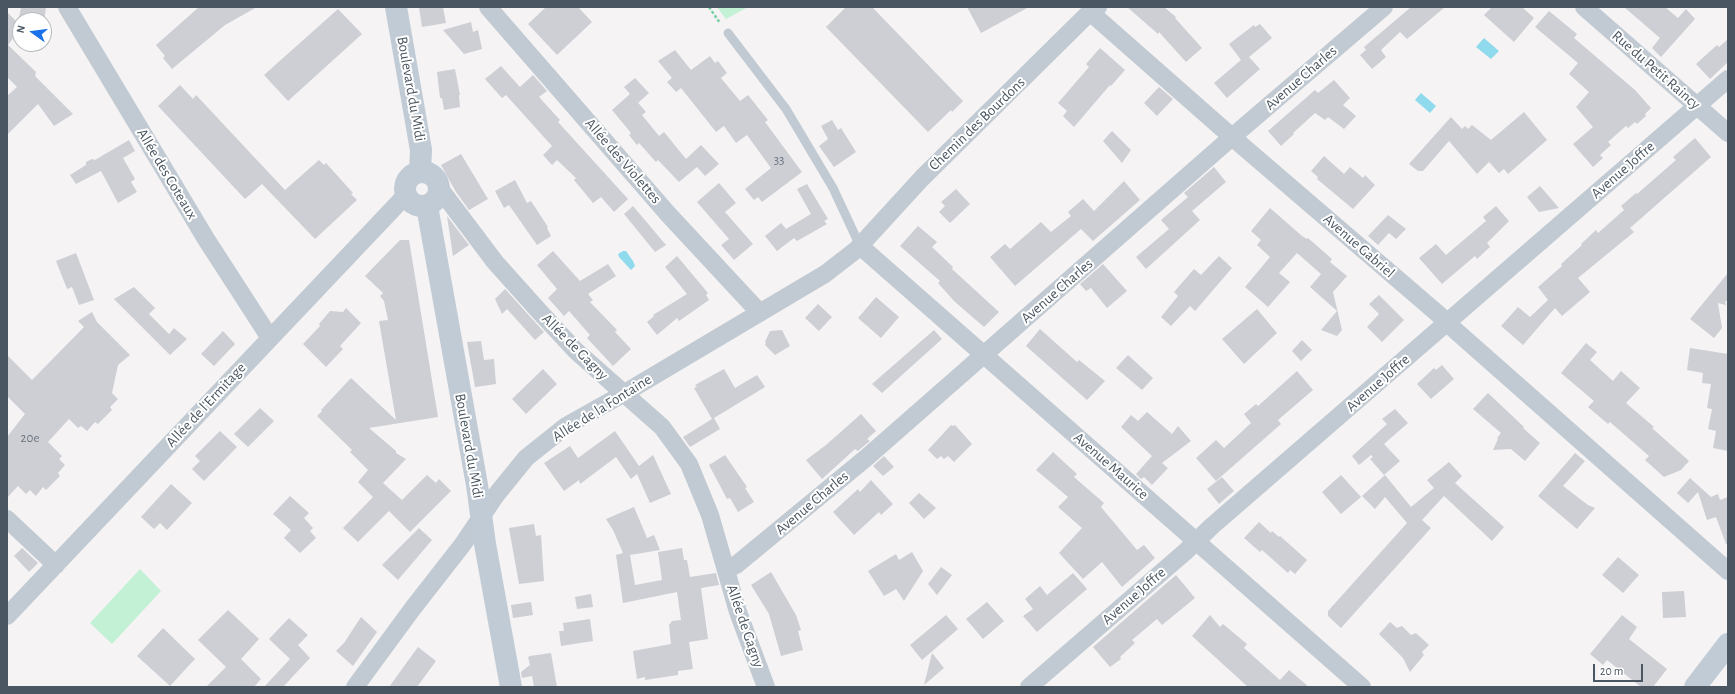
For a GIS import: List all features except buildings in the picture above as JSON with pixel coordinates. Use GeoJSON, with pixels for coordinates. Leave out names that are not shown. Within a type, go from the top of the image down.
{"type":"FeatureCollection","features":[{"type":"Feature","properties":{"kind":"street","name":"Allée des Coteaux"},"geometry":{"type":"LineString","coordinates":[[67,7],[206,239],[270,338]]}},
{"type":"Feature","properties":{"kind":"street","name":"Boulevard du Midi"},"geometry":{"type":"LineString","coordinates":[[396,7],[422,150],[420,172]]}},
{"type":"Feature","properties":{"kind":"street","name":"Allée des Violettes"},"geometry":{"type":"LineString","coordinates":[[488,7],[668,214],[760,313]]}},
{"type":"Feature","properties":{"kind":"street","name":"Avenue Charles"},"geometry":{"type":"LineString","coordinates":[[726,570],[736,565],[843,478],[984,356],[1232,137],[1384,7]]}},
{"type":"Feature","properties":{"kind":"street","name":"Rue du Petit Raincy"},"geometry":{"type":"LineString","coordinates":[[1584,7],[1698,105],[1728,133]]}},
{"type":"Feature","properties":{"kind":"street","name":"Avenue Gabriel"},"geometry":{"type":"LineString","coordinates":[[1094,10],[1232,137],[1448,323],[1728,571]]}},
{"type":"Feature","properties":{"kind":"street","name":"Chemin des Bourdons"},"geometry":{"type":"LineString","coordinates":[[860,246],[922,178],[1094,10]]}},
{"type":"Feature","properties":{"kind":"street","name":"Avenue Joffre"},"geometry":{"type":"LineString","coordinates":[[1029,687],[1197,541],[1212,526],[1728,79]]}},
{"type":"Feature","properties":{"kind":"street"},"geometry":{"type":"LineString","coordinates":[[420,172],[426,172],[436,178],[440,189],[436,200],[427,206],[416,206],[406,195],[406,185],[408,180],[420,172]]}},
{"type":"Feature","properties":{"kind":"street","name":"Allée de Gagny"},"geometry":{"type":"LineString","coordinates":[[440,189],[495,262],[538,310],[576,351],[662,428],[689,464],[710,515],[738,612],[766,687]]}},
{"type":"Feature","properties":{"kind":"street","name":"Allée de l'Ermitage"},"geometry":{"type":"LineString","coordinates":[[7,616],[406,195]]}},
{"type":"Feature","properties":{"kind":"street","name":"Boulevard du Midi"},"geometry":{"type":"LineString","coordinates":[[427,206],[476,478],[481,517],[511,687]]}},
{"type":"Feature","properties":{"kind":"street","name":"Allée de la Fontaine"},"geometry":{"type":"LineString","coordinates":[[355,687],[413,608],[463,544],[496,495],[526,458],[566,426],[623,394],[825,274],[860,246]]}},
{"type":"Feature","properties":{"kind":"street","name":"Avenue Maurice"},"geometry":{"type":"LineString","coordinates":[[860,246],[1362,687]]}},
{"type":"Feature","properties":{"kind":"street"},"geometry":{"type":"LineString","coordinates":[[7,519],[56,565]]}},
{"type":"Feature","properties":{"kind":"street"},"geometry":{"type":"LineString","coordinates":[[1695,687],[1728,644]]}},
{"type":"Feature","properties":{"kind":"lane"},"geometry":{"type":"LineString","coordinates":[[728,33],[786,109],[833,188],[860,246]]}},
{"type":"Feature","properties":{"kind":"path"},"geometry":{"type":"LineString","coordinates":[[709,7],[728,33]]}},
{"type":"Feature","properties":{"kind":"green space"},"geometry":{"type":"Polygon","coordinates":[[[717,7],[748,7],[726,19],[717,7]]]}},
{"type":"Feature","properties":{"kind":"green space"},"geometry":{"type":"Polygon","coordinates":[[[140,569],[161,591],[112,644],[90,623],[140,569]]]}},
{"type":"Feature","properties":{"kind":"water"},"geometry":{"type":"Polygon","coordinates":[[[1484,38],[1499,51],[1491,59],[1476,47],[1484,38]]]}},
{"type":"Feature","properties":{"kind":"water"},"geometry":{"type":"Polygon","coordinates":[[[1421,93],[1436,106],[1430,113],[1415,100],[1421,93]]]}},
{"type":"Feature","properties":{"kind":"water"},"geometry":{"type":"Polygon","coordinates":[[[626,251],[633,261],[635,266],[631,270],[619,257],[618,254],[626,251]]]}}]}
